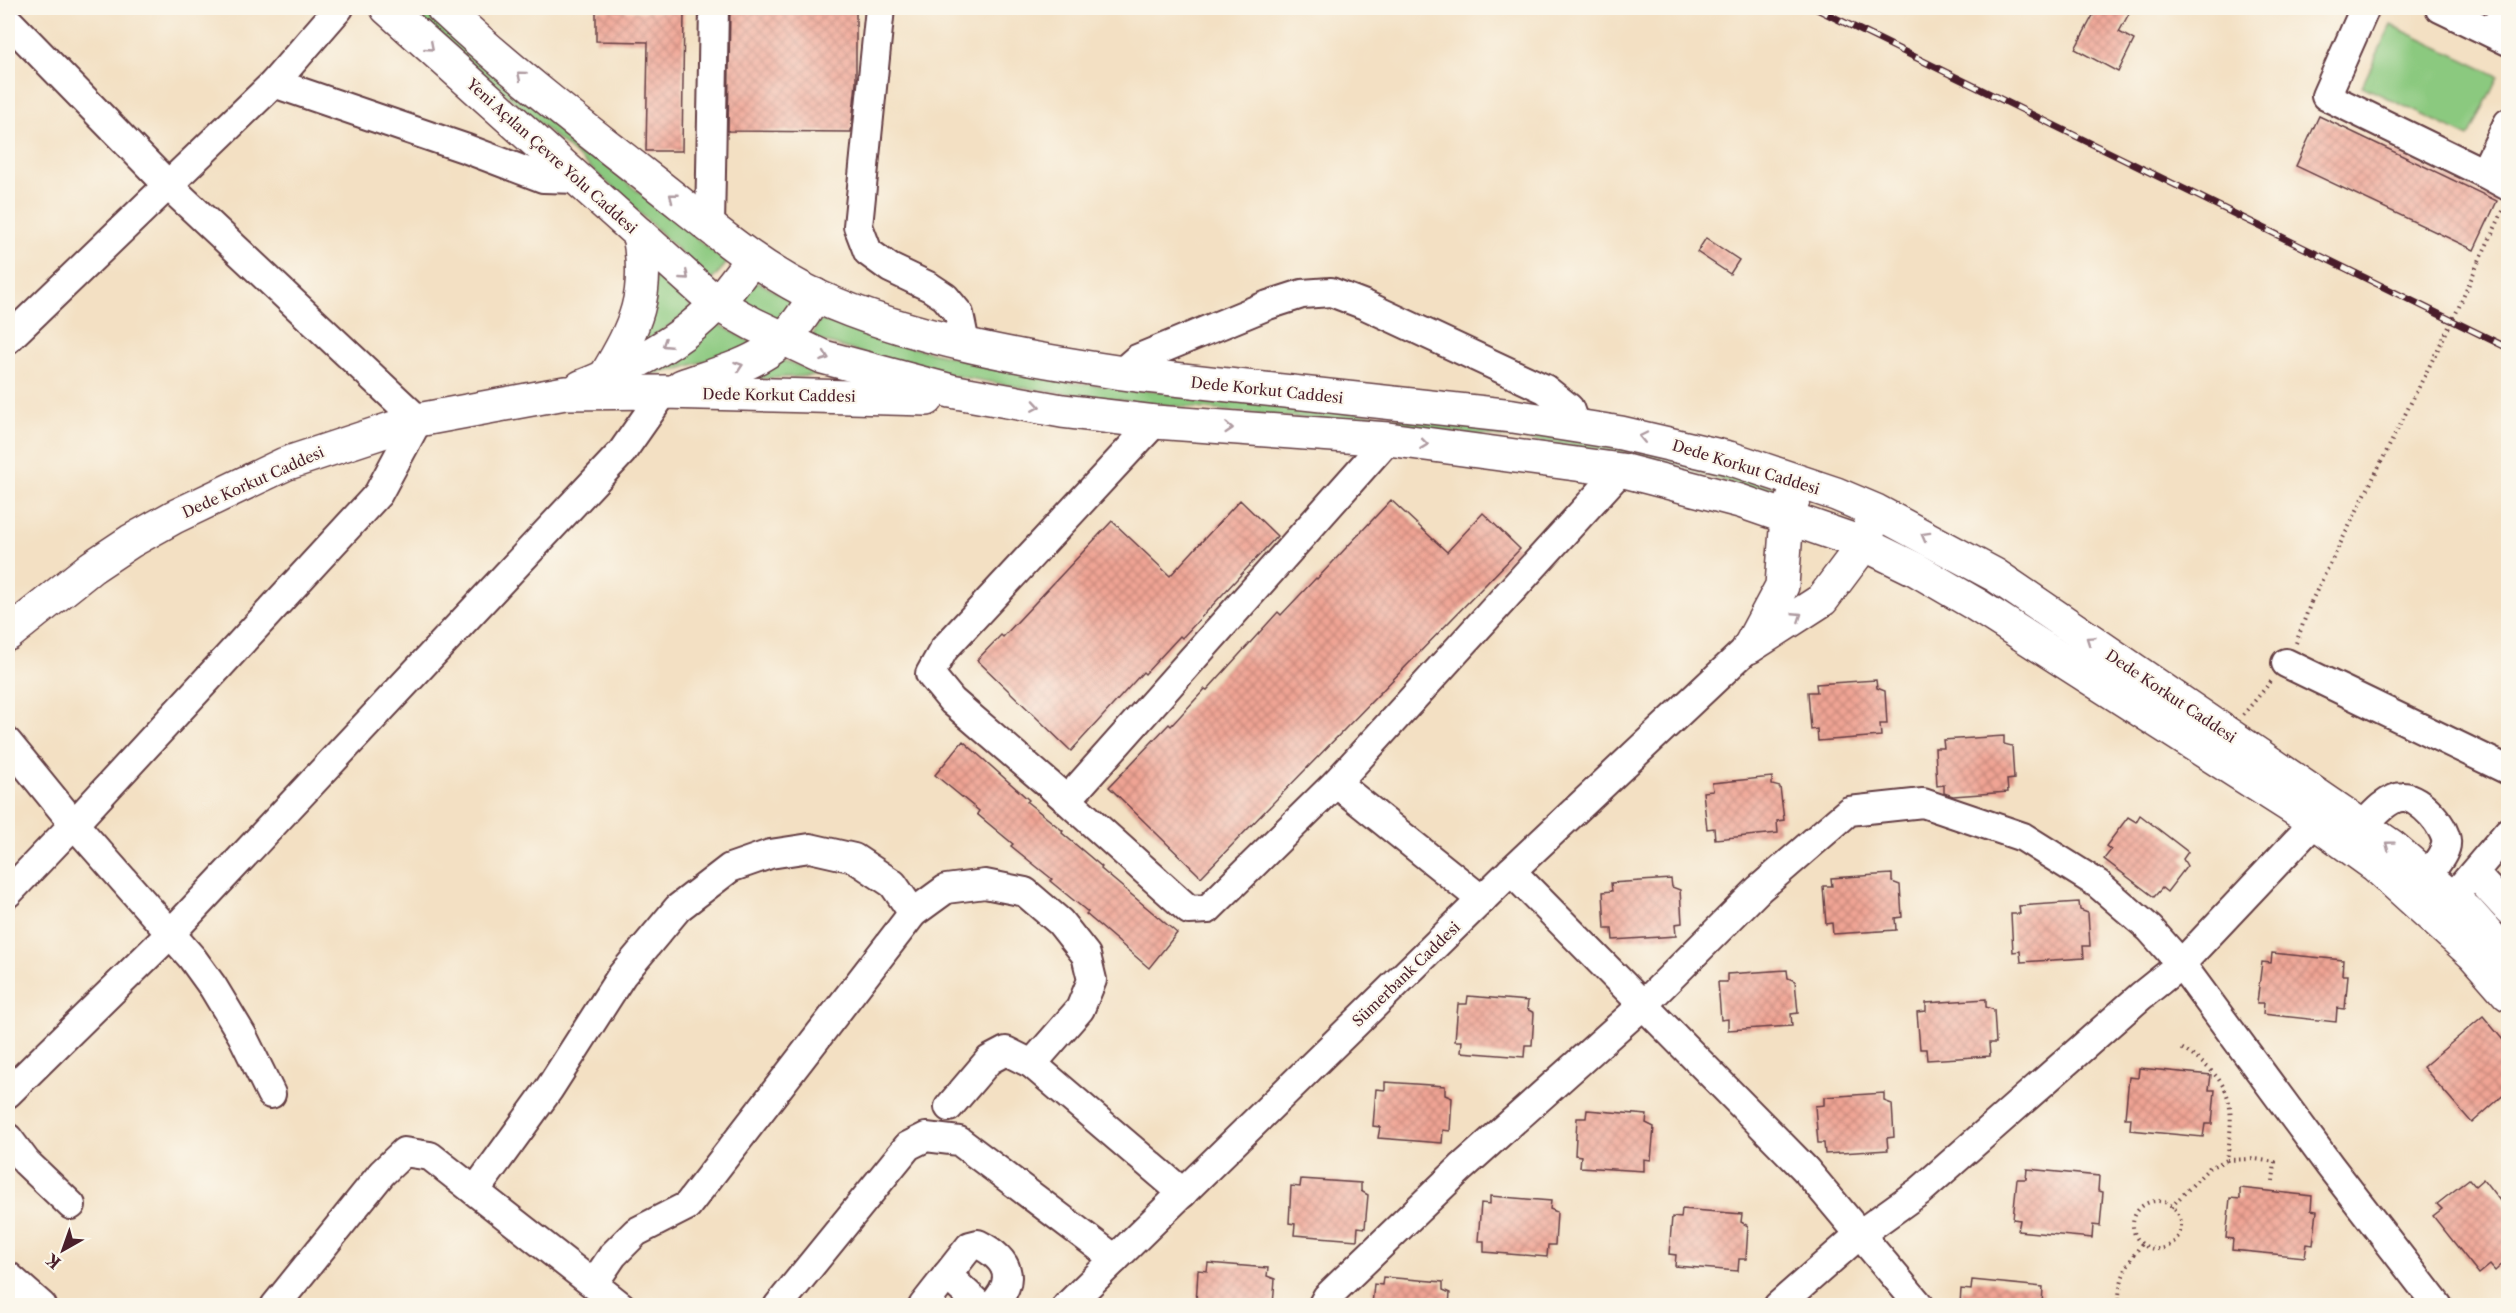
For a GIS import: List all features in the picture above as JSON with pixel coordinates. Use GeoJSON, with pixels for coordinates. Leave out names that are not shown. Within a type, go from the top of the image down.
{"type":"FeatureCollection","features":[{"type":"Feature","properties":{"kind":"main road","name":"Yeni Açılan Çevre Yolu Caddesi"},"geometry":{"type":"LineString","coordinates":[[387,8],[717,303]]}},
{"type":"Feature","properties":{"kind":"main road"},"geometry":{"type":"LineString","coordinates":[[453,11],[589,132],[752,259]]}},
{"type":"Feature","properties":{"kind":"main road"},"geometry":{"type":"LineString","coordinates":[[605,377],[632,329],[640,303],[644,262],[639,234]]}},
{"type":"Feature","properties":{"kind":"main road","name":"Dede Korkut Caddesi"},"geometry":{"type":"LineString","coordinates":[[565,393],[648,357],[681,335],[717,303],[752,259],[815,295],[852,311],[965,343],[1121,373],[1575,425],[1669,443],[1729,458],[1876,511],[1995,575],[2390,845],[2467,911],[2508,957]]}},
{"type":"Feature","properties":{"kind":"main road","name":"Dede Korkut Caddesi"},"geometry":{"type":"LineString","coordinates":[[664,392],[756,360],[784,340],[801,321],[815,295]]}},
{"type":"Feature","properties":{"kind":"main road","name":"Dede Korkut Caddesi"},"geometry":{"type":"LineString","coordinates":[[717,303],[784,340],[823,357],[858,368],[1002,401],[1155,422],[1388,440],[1621,470],[1686,485],[1787,516],[1864,544],[1915,569],[1975,604],[2315,822],[2375,865],[2473,954],[2508,994]]}},
{"type":"Feature","properties":{"kind":"main road","name":"Dede Korkut Caddesi"},"geometry":{"type":"LineString","coordinates":[[8,634],[92,567],[130,541],[174,517],[285,464],[418,420],[565,393],[664,392],[1002,401]]}},
{"type":"Feature","properties":{"kind":"main road"},"geometry":{"type":"LineString","coordinates":[[1749,647],[1782,586],[1787,516],[1799,482]]}},
{"type":"Feature","properties":{"kind":"main road"},"geometry":{"type":"LineString","coordinates":[[1749,647],[1822,600],[1864,544],[1876,511]]}},
{"type":"Feature","properties":{"kind":"street"},"geometry":{"type":"LineString","coordinates":[[8,339],[274,83],[339,8]]}},
{"type":"Feature","properties":{"kind":"street"},"geometry":{"type":"LineString","coordinates":[[710,226],[714,8]]}},
{"type":"Feature","properties":{"kind":"street"},"geometry":{"type":"LineString","coordinates":[[880,8],[858,226],[868,252],[890,268],[930,286],[945,297],[959,314],[965,343]]}},
{"type":"Feature","properties":{"kind":"street"},"geometry":{"type":"LineString","coordinates":[[2365,8],[2326,96],[2496,179],[2508,123]]}},
{"type":"Feature","properties":{"kind":"street"},"geometry":{"type":"LineString","coordinates":[[2440,8],[2500,37],[2508,8]]}},
{"type":"Feature","properties":{"kind":"street"},"geometry":{"type":"LineString","coordinates":[[8,21],[168,185],[418,420],[378,494],[74,824],[8,892]]}},
{"type":"Feature","properties":{"kind":"street"},"geometry":{"type":"LineString","coordinates":[[274,83],[467,149],[543,178],[580,179]]}},
{"type":"Feature","properties":{"kind":"street"},"geometry":{"type":"LineString","coordinates":[[1121,373],[1137,359],[1268,305],[1302,294],[1331,292],[1365,305],[1545,389],[1569,408],[1575,425]]}},
{"type":"Feature","properties":{"kind":"street"},"geometry":{"type":"LineString","coordinates":[[8,1093],[171,933],[622,452],[664,392]]}},
{"type":"Feature","properties":{"kind":"street"},"geometry":{"type":"LineString","coordinates":[[1155,422],[944,650],[930,674],[952,701],[1067,800],[1189,910],[1208,909],[1336,783],[1621,470]]}},
{"type":"Feature","properties":{"kind":"street"},"geometry":{"type":"LineString","coordinates":[[1067,800],[1388,440]]}},
{"type":"Feature","properties":{"kind":"street","name":"Sümerbank Caddesi"},"geometry":{"type":"LineString","coordinates":[[1067,1305],[1511,872],[1749,647]]}},
{"type":"Feature","properties":{"kind":"street"},"geometry":{"type":"LineString","coordinates":[[2286,663],[2508,770]]}},
{"type":"Feature","properties":{"kind":"street"},"geometry":{"type":"LineString","coordinates":[[8,743],[74,824],[171,933],[213,987],[242,1035],[272,1094]]}},
{"type":"Feature","properties":{"kind":"street"},"geometry":{"type":"LineString","coordinates":[[1336,783],[1482,900]]}},
{"type":"Feature","properties":{"kind":"street"},"geometry":{"type":"LineString","coordinates":[[2363,826],[2378,811],[2397,798],[2413,799],[2441,825],[2446,836],[2445,848],[2427,877]]}},
{"type":"Feature","properties":{"kind":"street"},"geometry":{"type":"LineString","coordinates":[[1322,1305],[1327,1297],[1461,1168],[1643,1005],[1759,889],[1849,811],[1923,803],[2022,837],[2098,884],[2150,929],[2181,964],[2330,1166],[2438,1305]]}},
{"type":"Feature","properties":{"kind":"street"},"geometry":{"type":"LineString","coordinates":[[1778,1305],[1860,1234],[1920,1191],[2141,996],[2181,964],[2315,822]]}},
{"type":"Feature","properties":{"kind":"street"},"geometry":{"type":"LineString","coordinates":[[2452,898],[2508,832]]}},
{"type":"Feature","properties":{"kind":"street"},"geometry":{"type":"LineString","coordinates":[[475,1191],[549,1089],[622,975],[678,908],[730,868],[770,854],[810,848],[854,858],[893,884],[913,913]]}},
{"type":"Feature","properties":{"kind":"street"},"geometry":{"type":"LineString","coordinates":[[1511,872],[1805,1169],[1920,1305]]}},
{"type":"Feature","properties":{"kind":"street"},"geometry":{"type":"LineString","coordinates":[[2474,873],[2508,910]]}},
{"type":"Feature","properties":{"kind":"street"},"geometry":{"type":"LineString","coordinates":[[594,1283],[613,1256],[636,1232],[687,1206],[913,913],[946,889],[985,884],[1025,892],[1060,922],[1086,955],[1092,980],[1080,1009],[1032,1064]]}},
{"type":"Feature","properties":{"kind":"street"},"geometry":{"type":"LineString","coordinates":[[949,1107],[989,1060],[1006,1051],[1032,1064],[1183,1193]]}},
{"type":"Feature","properties":{"kind":"street"},"geometry":{"type":"LineString","coordinates":[[778,1305],[908,1146],[926,1137],[959,1141],[1115,1259]]}},
{"type":"Feature","properties":{"kind":"street"},"geometry":{"type":"LineString","coordinates":[[8,1138],[26,1162],[71,1204]]}},
{"type":"Feature","properties":{"kind":"street"},"geometry":{"type":"LineString","coordinates":[[274,1305],[382,1173],[404,1152],[430,1156],[621,1305]]}},
{"type":"Feature","properties":{"kind":"street"},"geometry":{"type":"LineString","coordinates":[[922,1305],[970,1246],[978,1244],[990,1250],[1005,1265],[1008,1277],[1003,1294],[992,1305]]}},
{"type":"Feature","properties":{"kind":"street"},"geometry":{"type":"LineString","coordinates":[[947,1275],[980,1305]]}},
{"type":"Feature","properties":{"kind":"street"},"geometry":{"type":"LineString","coordinates":[[8,1276],[42,1305]]}},
{"type":"Feature","properties":{"kind":"path"},"geometry":{"type":"LineString","coordinates":[[2228,734],[2291,657],[2311,602],[2458,309],[2508,199]]}},
{"type":"Feature","properties":{"kind":"path"},"geometry":{"type":"LineString","coordinates":[[2181,1048],[2200,1060],[2217,1076],[2229,1096],[2232,1122],[2227,1160]]}},
{"type":"Feature","properties":{"kind":"path"},"geometry":{"type":"LineString","coordinates":[[2171,1207],[2210,1168],[2227,1160],[2254,1159],[2275,1162],[2273,1181]]}},
{"type":"Feature","properties":{"kind":"path"},"geometry":{"type":"LineString","coordinates":[[2150,1202],[2165,1203],[2171,1207],[2180,1220],[2178,1237],[2166,1247],[2150,1248],[2142,1244],[2134,1232],[2133,1225],[2138,1211],[2150,1202]]}},
{"type":"Feature","properties":{"kind":"path"},"geometry":{"type":"LineString","coordinates":[[2118,1305],[2119,1288],[2126,1265],[2142,1244]]}},
{"type":"Feature","properties":{"kind":"green space"},"geometry":{"type":"Polygon","coordinates":[[[407,8],[426,8],[625,181],[727,263],[711,281],[608,183],[407,8]]]}},
{"type":"Feature","properties":{"kind":"green space"},"geometry":{"type":"Polygon","coordinates":[[[2391,25],[2498,76],[2469,137],[2362,86],[2391,25]]]}},
{"type":"Feature","properties":{"kind":"green space"},"geometry":{"type":"Polygon","coordinates":[[[656,275],[690,303],[690,311],[644,343],[639,338],[656,275]]]}},
{"type":"Feature","properties":{"kind":"green space"},"geometry":{"type":"Polygon","coordinates":[[[758,282],[791,300],[791,307],[782,322],[745,305],[746,290],[758,282]]]}},
{"type":"Feature","properties":{"kind":"green space"},"geometry":{"type":"Polygon","coordinates":[[[822,320],[910,347],[1066,382],[1278,403],[1638,448],[1782,489],[1779,499],[1689,470],[1592,449],[1514,438],[1152,404],[1024,388],[907,367],[812,338],[818,322],[822,320]]]}},
{"type":"Feature","properties":{"kind":"green space"},"geometry":{"type":"Polygon","coordinates":[[[715,322],[756,345],[679,369],[613,382],[715,322]]]}},
{"type":"Feature","properties":{"kind":"green space"},"geometry":{"type":"Polygon","coordinates":[[[779,359],[827,375],[754,379],[779,359]]]}},
{"type":"Feature","properties":{"kind":"building"},"geometry":{"type":"Polygon","coordinates":[[[730,8],[856,8],[856,83],[851,132],[728,131],[730,8]]]}},
{"type":"Feature","properties":{"kind":"building"},"geometry":{"type":"Polygon","coordinates":[[[2097,8],[2132,8],[2119,32],[2134,40],[2118,72],[2075,49],[2097,8]]]}},
{"type":"Feature","properties":{"kind":"building"},"geometry":{"type":"Polygon","coordinates":[[[596,10],[684,12],[682,151],[646,151],[648,42],[596,41],[596,10]]]}},
{"type":"Feature","properties":{"kind":"building"},"geometry":{"type":"Polygon","coordinates":[[[2319,116],[2497,201],[2474,250],[2296,166],[2319,116]]]}},
{"type":"Feature","properties":{"kind":"building"},"geometry":{"type":"Polygon","coordinates":[[[1706,238],[1739,260],[1730,274],[1697,252],[1706,238]]]}},
{"type":"Feature","properties":{"kind":"building"},"geometry":{"type":"Polygon","coordinates":[[[1240,500],[1277,536],[1182,638],[1180,636],[1145,674],[1143,672],[1071,751],[977,660],[1001,635],[1003,637],[1112,521],[1170,576],[1240,500]]]}},
{"type":"Feature","properties":{"kind":"building"},"geometry":{"type":"Polygon","coordinates":[[[1391,500],[1447,552],[1483,513],[1520,549],[1201,877],[1109,787],[1169,724],[1171,726],[1205,689],[1207,690],[1278,612],[1281,615],[1317,579],[1391,500]]]}},
{"type":"Feature","properties":{"kind":"building"},"geometry":{"type":"Polygon","coordinates":[[[1876,680],[1877,688],[1885,691],[1887,724],[1880,724],[1881,736],[1818,741],[1817,729],[1811,730],[1808,692],[1817,692],[1816,684],[1876,680]]]}},
{"type":"Feature","properties":{"kind":"building"},"geometry":{"type":"Polygon","coordinates":[[[2004,736],[2004,744],[2012,746],[2014,779],[2007,780],[2008,792],[1953,796],[1944,793],[1944,785],[1937,786],[1935,748],[1944,748],[1943,740],[2004,736]]]}},
{"type":"Feature","properties":{"kind":"building"},"geometry":{"type":"Polygon","coordinates":[[[963,741],[1029,800],[1027,802],[1102,867],[1101,869],[1177,933],[1149,968],[1050,881],[1052,879],[1011,846],[1013,844],[977,814],[979,811],[935,775],[963,741]]]}},
{"type":"Feature","properties":{"kind":"building"},"geometry":{"type":"Polygon","coordinates":[[[1772,777],[1772,785],[1780,787],[1784,820],[1777,821],[1778,833],[1715,839],[1714,828],[1707,829],[1703,792],[1713,791],[1712,783],[1772,777]]]}},
{"type":"Feature","properties":{"kind":"building"},"geometry":{"type":"Polygon","coordinates":[[[2140,815],[2188,852],[2183,859],[2187,866],[2167,892],[2162,888],[2154,897],[2104,859],[2111,850],[2106,846],[2128,817],[2136,822],[2140,815]]]}},
{"type":"Feature","properties":{"kind":"building"},"geometry":{"type":"Polygon","coordinates":[[[1892,874],[1892,882],[1900,885],[1902,917],[1895,918],[1896,930],[1833,934],[1832,923],[1826,924],[1823,886],[1832,886],[1831,878],[1892,874]]]}},
{"type":"Feature","properties":{"kind":"building"},"geometry":{"type":"Polygon","coordinates":[[[1671,879],[1672,887],[1680,890],[1682,923],[1675,924],[1676,936],[1613,940],[1612,929],[1605,929],[1603,892],[1612,891],[1611,883],[1671,879]]]}},
{"type":"Feature","properties":{"kind":"building"},"geometry":{"type":"Polygon","coordinates":[[[2079,902],[2080,910],[2088,913],[2090,946],[2083,946],[2084,958],[2021,962],[2020,951],[2013,952],[2011,914],[2020,914],[2019,906],[2079,902]]]}},
{"type":"Feature","properties":{"kind":"building"},"geometry":{"type":"Polygon","coordinates":[[[2272,953],[2343,960],[2342,975],[2348,975],[2345,1009],[2337,1008],[2336,1022],[2263,1014],[2264,1003],[2257,1003],[2262,962],[2271,963],[2272,953]]]}},
{"type":"Feature","properties":{"kind":"building"},"geometry":{"type":"Polygon","coordinates":[[[1787,970],[1788,978],[1795,981],[1798,1013],[1791,1014],[1792,1026],[1728,1030],[1728,1019],[1721,1020],[1718,982],[1727,982],[1727,974],[1787,970]]]}},
{"type":"Feature","properties":{"kind":"building"},"geometry":{"type":"Polygon","coordinates":[[[1468,996],[1528,1001],[1527,1009],[1534,1013],[1532,1045],[1525,1045],[1524,1057],[1461,1052],[1462,1041],[1455,1041],[1458,1004],[1467,1004],[1468,996]]]}},
{"type":"Feature","properties":{"kind":"building"},"geometry":{"type":"Polygon","coordinates":[[[1986,999],[1986,1007],[1994,1010],[1996,1043],[1989,1043],[1990,1056],[1927,1060],[1926,1049],[1920,1049],[1917,1012],[1926,1011],[1926,1003],[1986,999]]]}},
{"type":"Feature","properties":{"kind":"building"},"geometry":{"type":"Polygon","coordinates":[[[2483,1016],[2508,1046],[2508,1091],[2472,1123],[2423,1067],[2483,1016]]]}},
{"type":"Feature","properties":{"kind":"building"},"geometry":{"type":"Polygon","coordinates":[[[2139,1068],[2211,1075],[2209,1090],[2215,1090],[2212,1124],[2205,1124],[2203,1137],[2130,1130],[2131,1118],[2125,1118],[2129,1077],[2138,1078],[2139,1068]]]}},
{"type":"Feature","properties":{"kind":"building"},"geometry":{"type":"Polygon","coordinates":[[[1385,1082],[1445,1086],[1445,1095],[1452,1098],[1450,1131],[1443,1130],[1442,1143],[1378,1138],[1380,1127],[1373,1126],[1376,1089],[1385,1090],[1385,1082]]]}},
{"type":"Feature","properties":{"kind":"building"},"geometry":{"type":"Polygon","coordinates":[[[1884,1093],[1884,1101],[1892,1104],[1894,1137],[1887,1138],[1888,1150],[1825,1154],[1824,1143],[1818,1143],[1815,1106],[1824,1105],[1824,1097],[1884,1093]]]}},
{"type":"Feature","properties":{"kind":"building"},"geometry":{"type":"Polygon","coordinates":[[[1587,1110],[1647,1115],[1646,1123],[1654,1127],[1651,1160],[1644,1159],[1644,1171],[1580,1167],[1581,1156],[1575,1155],[1577,1118],[1586,1118],[1587,1110]]]}},
{"type":"Feature","properties":{"kind":"building"},"geometry":{"type":"Polygon","coordinates":[[[2027,1169],[2099,1176],[2098,1191],[2103,1192],[2100,1226],[2093,1225],[2092,1238],[2018,1231],[2020,1220],[2013,1219],[2017,1179],[2026,1179],[2027,1169]]]}},
{"type":"Feature","properties":{"kind":"building"},"geometry":{"type":"Polygon","coordinates":[[[1301,1179],[1361,1183],[1361,1191],[1368,1195],[1365,1228],[1358,1227],[1357,1240],[1294,1235],[1295,1224],[1289,1223],[1291,1186],[1300,1187],[1301,1179]]]}},
{"type":"Feature","properties":{"kind":"building"},"geometry":{"type":"Polygon","coordinates":[[[2469,1179],[2475,1186],[2483,1179],[2508,1211],[2508,1259],[2495,1271],[2490,1265],[2479,1274],[2433,1216],[2442,1209],[2437,1204],[2469,1179]]]}},
{"type":"Feature","properties":{"kind":"building"},"geometry":{"type":"Polygon","coordinates":[[[2240,1188],[2312,1196],[2311,1210],[2317,1211],[2313,1245],[2307,1244],[2305,1257],[2232,1250],[2233,1239],[2226,1238],[2230,1198],[2240,1199],[2240,1188]]]}},
{"type":"Feature","properties":{"kind":"building"},"geometry":{"type":"Polygon","coordinates":[[[1490,1196],[1551,1201],[1550,1209],[1557,1212],[1555,1245],[1548,1245],[1547,1257],[1484,1252],[1484,1241],[1478,1241],[1481,1203],[1490,1204],[1490,1196]]]}},
{"type":"Feature","properties":{"kind":"building"},"geometry":{"type":"Polygon","coordinates":[[[1682,1209],[1742,1214],[1741,1222],[1748,1226],[1746,1259],[1739,1259],[1738,1271],[1675,1266],[1676,1255],[1669,1254],[1672,1217],[1681,1218],[1682,1209]]]}},
{"type":"Feature","properties":{"kind":"building"},"geometry":{"type":"Polygon","coordinates":[[[1208,1263],[1268,1268],[1267,1276],[1275,1279],[1273,1305],[1196,1305],[1198,1270],[1207,1271],[1208,1263]]]}},
{"type":"Feature","properties":{"kind":"building"},"geometry":{"type":"Polygon","coordinates":[[[1383,1277],[1443,1282],[1443,1290],[1450,1293],[1449,1305],[1372,1305],[1374,1284],[1382,1285],[1383,1277]]]}},
{"type":"Feature","properties":{"kind":"building"},"geometry":{"type":"Polygon","coordinates":[[[1972,1280],[2043,1287],[2042,1305],[1960,1305],[1961,1289],[1971,1290],[1972,1280]]]}},
{"type":"Feature","properties":{"kind":"railway"},"geometry":{"type":"LineString","coordinates":[[1815,8],[2508,348]]}}]}
